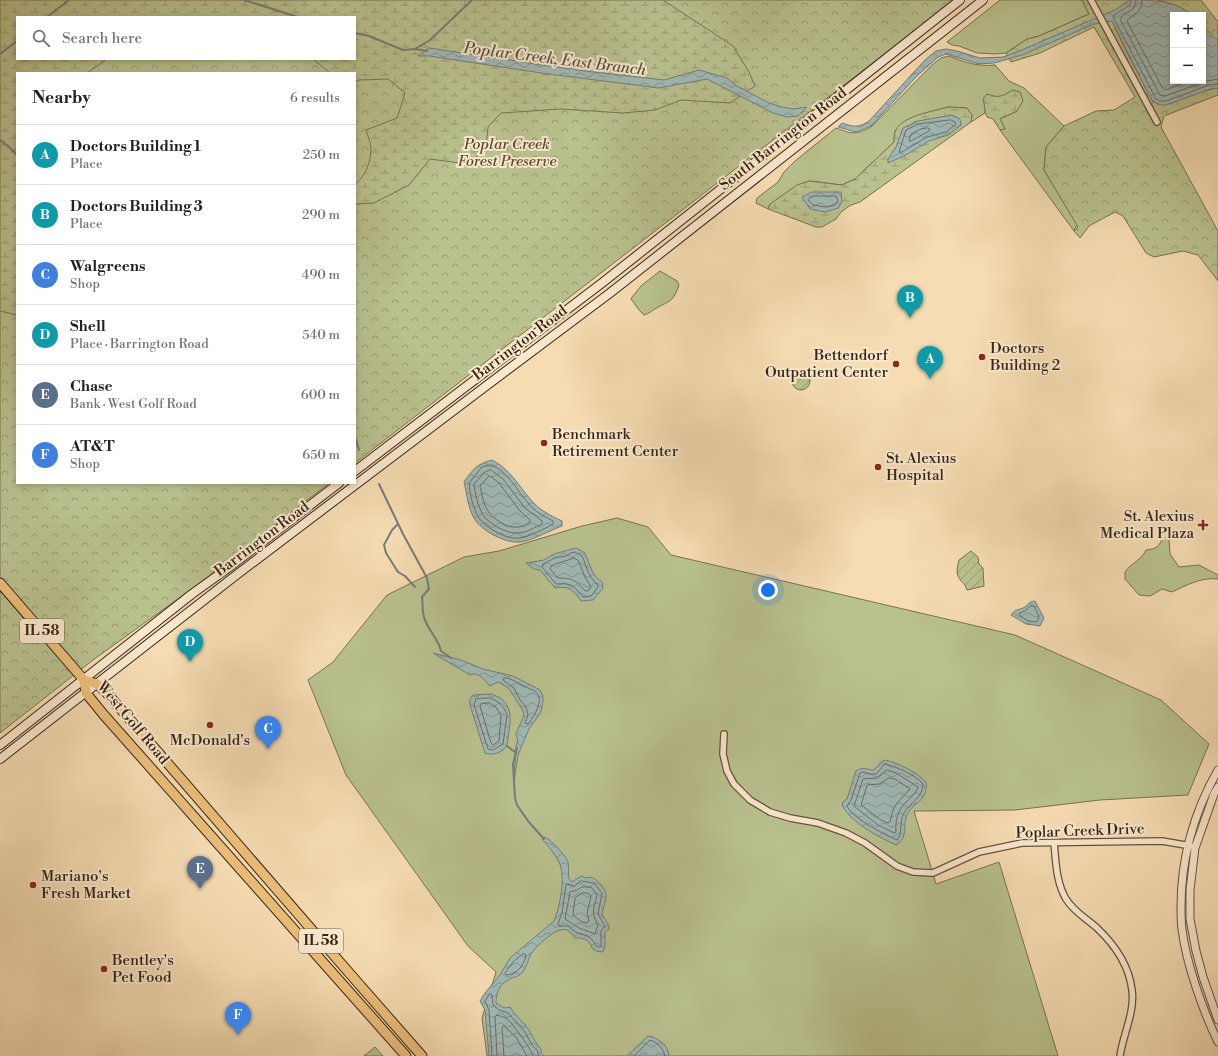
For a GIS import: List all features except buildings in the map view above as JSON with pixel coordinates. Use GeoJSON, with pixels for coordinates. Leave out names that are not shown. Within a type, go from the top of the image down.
{"type":"FeatureCollection","features":[{"type":"Feature","properties":{"kind":"main road","name":"South Barrington Road"},"geometry":{"type":"LineString","coordinates":[[593,290],[960,0]]}},
{"type":"Feature","properties":{"kind":"main road","name":"South Barrington Road"},"geometry":{"type":"LineString","coordinates":[[601,300],[983,0]]}},
{"type":"Feature","properties":{"kind":"main road","name":"Barrington Road"},"geometry":{"type":"LineString","coordinates":[[356,470],[593,290]]}},
{"type":"Feature","properties":{"kind":"main road","name":"Barrington Road"},"geometry":{"type":"LineString","coordinates":[[0,759],[398,452],[601,300]]}},
{"type":"Feature","properties":{"kind":"main road","name":"Barrington Road"},"geometry":{"type":"LineString","coordinates":[[0,745],[192,594],[339,484]]}},
{"type":"Feature","properties":{"kind":"main road","name":"IL 58"},"geometry":{"type":"LineString","coordinates":[[0,583],[84,680]]}},
{"type":"Feature","properties":{"kind":"main road","name":"West Golf Road"},"geometry":{"type":"LineString","coordinates":[[406,1056],[86,693],[84,680],[97,684],[106,691],[422,1056]]}},
{"type":"Feature","properties":{"kind":"street"},"geometry":{"type":"LineString","coordinates":[[1091,0],[1157,122]]}},
{"type":"Feature","properties":{"kind":"street","name":"Poplar Creek Drive"},"geometry":{"type":"LineString","coordinates":[[724,734],[723,754],[727,772],[734,784],[750,800],[770,812],[790,818],[818,823],[846,834],[865,843],[897,866],[913,872],[933,873],[978,852],[1022,843],[1162,840],[1192,846]]}},
{"type":"Feature","properties":{"kind":"street"},"geometry":{"type":"LineString","coordinates":[[1218,770],[1208,788],[1194,821],[1190,890],[1190,919],[1196,951],[1218,1020]]}},
{"type":"Feature","properties":{"kind":"street"},"geometry":{"type":"LineString","coordinates":[[1218,787],[1192,846],[1181,888],[1181,928],[1186,951],[1196,984],[1218,1042]]}},
{"type":"Feature","properties":{"kind":"street"},"geometry":{"type":"LineString","coordinates":[[1054,843],[1058,878],[1066,898],[1078,913],[1097,928],[1110,942],[1122,958],[1128,972],[1132,992],[1131,1011],[1120,1056]]}},
{"type":"Feature","properties":{"kind":"green space","name":"Poplar Creek Forest Preserve"},"geometry":{"type":"Polygon","coordinates":[[[0,0],[954,0],[356,462],[356,72],[16,72],[16,484],[328,484],[200,583],[93,660],[0,733],[0,0]]]}},
{"type":"Feature","properties":{"kind":"green space"},"geometry":{"type":"Polygon","coordinates":[[[0,0],[663,0],[733,46],[749,72],[755,86],[730,103],[681,100],[655,110],[623,113],[561,109],[501,113],[488,127],[486,148],[468,164],[430,159],[409,185],[374,203],[356,204],[356,183],[365,173],[371,153],[371,146],[366,130],[397,118],[405,93],[388,79],[359,80],[356,82],[356,72],[329,72],[314,60],[356,60],[356,16],[16,16],[16,60],[106,60],[88,72],[16,72],[16,315],[0,311],[0,0]]]}},
{"type":"Feature","properties":{"kind":"green space"},"geometry":{"type":"Polygon","coordinates":[[[1000,0],[1082,0],[1089,14],[1039,36],[1027,39],[1006,53],[977,53],[947,42],[1000,0]]]}},
{"type":"Feature","properties":{"kind":"green space"},"geometry":{"type":"Polygon","coordinates":[[[1082,0],[1131,0],[1112,21],[1153,102],[1218,88],[1218,95],[1164,116],[1161,127],[1218,231],[1218,281],[1198,255],[1183,251],[1154,257],[1146,253],[1123,216],[1115,212],[1089,226],[1080,238],[1074,231],[1078,227],[1044,170],[1046,147],[1064,126],[1096,111],[1114,110],[1135,97],[1094,27],[1040,53],[1011,62],[1006,53],[1027,39],[1039,36],[1089,14],[1082,0]]]}},
{"type":"Feature","properties":{"kind":"green space"},"geometry":{"type":"Polygon","coordinates":[[[1157,0],[1201,0],[1218,22],[1218,41],[1206,29],[1206,12],[1188,12],[1166,2],[1157,0]]]}},
{"type":"Feature","properties":{"kind":"green space"},"geometry":{"type":"Polygon","coordinates":[[[949,56],[977,65],[995,65],[1009,81],[1024,88],[1064,126],[1046,147],[1044,170],[1077,224],[1074,231],[1000,130],[1005,129],[1000,119],[1017,111],[1013,90],[1001,97],[995,97],[985,105],[985,113],[971,122],[972,115],[967,108],[948,107],[914,117],[895,131],[894,142],[855,179],[842,185],[809,181],[770,204],[768,209],[756,203],[757,198],[778,182],[784,172],[795,161],[836,128],[854,133],[871,127],[932,65],[941,58],[949,56]]]}},
{"type":"Feature","properties":{"kind":"green space"},"geometry":{"type":"Polygon","coordinates":[[[1013,90],[1020,92],[1023,101],[1017,111],[1000,119],[1005,129],[1000,130],[993,119],[987,117],[983,99],[987,94],[1000,96],[1013,90]]]}},
{"type":"Feature","properties":{"kind":"green space"},"geometry":{"type":"Polygon","coordinates":[[[948,107],[967,108],[972,115],[971,122],[860,202],[851,205],[841,212],[836,219],[822,227],[816,227],[768,209],[770,204],[797,185],[809,181],[842,185],[855,179],[894,142],[895,133],[899,125],[919,115],[948,107]]]}},
{"type":"Feature","properties":{"kind":"green space"},"geometry":{"type":"Polygon","coordinates":[[[660,271],[677,281],[679,285],[673,298],[644,315],[631,299],[641,286],[660,271]]]}},
{"type":"Feature","properties":{"kind":"green space"},"geometry":{"type":"Polygon","coordinates":[[[801,372],[807,375],[810,381],[807,387],[801,390],[795,387],[792,381],[795,375],[801,372]]]}},
{"type":"Feature","properties":{"kind":"green space"},"geometry":{"type":"Polygon","coordinates":[[[617,518],[648,527],[671,555],[1015,635],[1161,700],[1209,744],[1188,795],[1100,800],[1015,810],[914,811],[936,884],[999,862],[1058,1056],[487,1056],[482,1018],[496,972],[468,946],[346,775],[308,680],[333,662],[387,595],[464,557],[499,551],[582,526],[617,518]]]}},
{"type":"Feature","properties":{"kind":"green space"},"geometry":{"type":"Polygon","coordinates":[[[1163,537],[1169,538],[1170,554],[1179,567],[1199,565],[1218,575],[1218,579],[1200,580],[1172,592],[1162,589],[1150,596],[1139,595],[1125,579],[1125,572],[1142,556],[1146,550],[1157,547],[1163,537]]]}},
{"type":"Feature","properties":{"kind":"green space"},"geometry":{"type":"Polygon","coordinates":[[[971,551],[978,557],[979,564],[983,568],[984,586],[967,590],[958,576],[957,568],[959,560],[971,551]]]}},
{"type":"Feature","properties":{"kind":"green space"},"geometry":{"type":"Polygon","coordinates":[[[375,1047],[383,1056],[364,1056],[375,1047]]]}},
{"type":"Feature","properties":{"kind":"water"},"geometry":{"type":"Polygon","coordinates":[[[1130,0],[1163,2],[1178,6],[1188,12],[1170,12],[1170,84],[1206,84],[1206,29],[1218,41],[1218,88],[1210,89],[1166,105],[1156,103],[1149,95],[1112,21],[1094,24],[1022,55],[994,63],[979,64],[946,54],[938,57],[916,77],[871,126],[856,132],[838,127],[842,123],[856,126],[862,125],[869,121],[925,60],[936,51],[946,49],[980,58],[1003,57],[1115,10],[1130,0]]]}},
{"type":"Feature","properties":{"kind":"water"},"geometry":{"type":"Polygon","coordinates":[[[429,48],[569,69],[572,68],[576,70],[664,80],[699,70],[727,78],[737,86],[769,103],[793,109],[807,107],[798,116],[787,117],[773,113],[707,79],[659,88],[548,74],[429,56],[418,56],[429,48]]]}},
{"type":"Feature","properties":{"kind":"water"},"geometry":{"type":"Polygon","coordinates":[[[952,115],[960,119],[961,125],[948,135],[929,141],[904,156],[888,163],[888,159],[896,147],[903,128],[918,121],[952,115]]]}},
{"type":"Feature","properties":{"kind":"water"},"geometry":{"type":"Polygon","coordinates":[[[812,192],[841,192],[842,202],[838,208],[826,212],[810,209],[802,197],[812,192]]]}},
{"type":"Feature","properties":{"kind":"water"},"geometry":{"type":"Polygon","coordinates":[[[492,460],[509,473],[537,506],[549,515],[562,521],[562,526],[534,538],[519,542],[501,539],[484,529],[473,517],[464,482],[476,468],[483,463],[492,460]]]}},
{"type":"Feature","properties":{"kind":"water"},"geometry":{"type":"Polygon","coordinates":[[[576,548],[585,553],[593,573],[602,582],[603,588],[593,600],[581,601],[571,589],[555,588],[540,570],[534,569],[526,563],[544,560],[554,554],[576,548]]]}},
{"type":"Feature","properties":{"kind":"water"},"geometry":{"type":"Polygon","coordinates":[[[1035,601],[1044,618],[1040,626],[1026,624],[1011,615],[1015,611],[1035,601]]]}},
{"type":"Feature","properties":{"kind":"water"},"geometry":{"type":"Polygon","coordinates":[[[433,653],[461,660],[483,669],[513,676],[540,690],[543,696],[541,712],[529,729],[518,755],[514,781],[516,746],[518,740],[516,735],[524,714],[522,709],[509,689],[502,684],[498,682],[490,686],[479,675],[470,675],[433,653]]]}},
{"type":"Feature","properties":{"kind":"water"},"geometry":{"type":"Polygon","coordinates":[[[491,694],[500,698],[505,703],[510,715],[507,746],[500,752],[494,754],[485,753],[470,705],[470,699],[473,695],[491,694]]]}},
{"type":"Feature","properties":{"kind":"water"},"geometry":{"type":"Polygon","coordinates":[[[885,760],[907,768],[926,782],[925,794],[920,801],[913,806],[907,815],[904,835],[900,842],[896,845],[875,835],[862,826],[845,811],[842,805],[847,799],[856,771],[863,768],[874,770],[881,762],[885,760]]]}},
{"type":"Feature","properties":{"kind":"water"},"geometry":{"type":"Polygon","coordinates":[[[544,837],[554,844],[567,859],[569,879],[572,882],[581,876],[586,878],[590,877],[598,881],[606,893],[602,914],[609,926],[609,929],[605,932],[605,947],[603,952],[596,951],[592,948],[588,941],[575,938],[571,933],[564,929],[552,934],[538,945],[531,953],[522,973],[508,980],[500,987],[497,993],[496,1003],[504,1008],[510,1007],[529,1030],[544,1056],[489,1056],[485,1010],[480,1001],[500,975],[510,958],[554,921],[558,908],[562,883],[561,868],[556,856],[542,839],[544,837]]]}},
{"type":"Feature","properties":{"kind":"water"},"geometry":{"type":"Polygon","coordinates":[[[648,1036],[659,1040],[669,1052],[669,1056],[627,1056],[648,1036]]]}},
{"type":"Feature","properties":{"kind":"waterway"},"geometry":{"type":"LineString","coordinates":[[48,16],[69,0]]}},
{"type":"Feature","properties":{"kind":"waterway"},"geometry":{"type":"LineString","coordinates":[[244,0],[295,16]]}},
{"type":"Feature","properties":{"kind":"waterway"},"geometry":{"type":"LineString","coordinates":[[356,33],[369,36],[403,50],[415,49],[430,40],[472,0]]}},
{"type":"Feature","properties":{"kind":"waterway"},"geometry":{"type":"LineString","coordinates":[[0,54],[16,42]]}},
{"type":"Feature","properties":{"kind":"waterway","name":"Poplar Creek, East Branch"},"geometry":{"type":"LineString","coordinates":[[415,49],[427,51]]}},
{"type":"Feature","properties":{"kind":"waterway"},"geometry":{"type":"LineString","coordinates":[[0,140],[16,154]]}},
{"type":"Feature","properties":{"kind":"waterway"},"geometry":{"type":"LineString","coordinates":[[356,440],[359,450]]}},
{"type":"Feature","properties":{"kind":"waterway"},"geometry":{"type":"LineString","coordinates":[[379,484],[403,534],[427,578],[429,589],[422,597],[425,621],[438,642],[441,651],[451,658]]}},
{"type":"Feature","properties":{"kind":"waterway"},"geometry":{"type":"LineString","coordinates":[[398,524],[392,530],[384,545],[386,553],[398,572],[405,576],[415,587]]}},
{"type":"Feature","properties":{"kind":"waterway"},"geometry":{"type":"LineString","coordinates":[[507,746],[515,752]]}},
{"type":"Feature","properties":{"kind":"waterway"},"geometry":{"type":"LineString","coordinates":[[517,748],[513,764],[515,798],[517,805],[528,821],[544,839]]}},
{"type":"Feature","properties":{"kind":"place","name":"Doctors Building 3"},"geometry":{"type":"Point","coordinates":[910,318]}},
{"type":"Feature","properties":{"kind":"place","name":"Doctors Building 2"},"geometry":{"type":"Point","coordinates":[982,357]}},
{"type":"Feature","properties":{"kind":"place","name":"Bettendorf Outpatient Center"},"geometry":{"type":"Point","coordinates":[896,364]}},
{"type":"Feature","properties":{"kind":"place","name":"Doctors Building 1"},"geometry":{"type":"Point","coordinates":[930,379]}},
{"type":"Feature","properties":{"kind":"place","name":"Benchmark Retirement Center"},"geometry":{"type":"Point","coordinates":[544,443]}},
{"type":"Feature","properties":{"kind":"place","name":"St. Alexius Hospital"},"geometry":{"type":"Point","coordinates":[878,467]}},
{"type":"Feature","properties":{"kind":"place","name":"St. Alexius Medical Plaza"},"geometry":{"type":"Point","coordinates":[1203,525]}},
{"type":"Feature","properties":{"kind":"place","name":"Shell"},"geometry":{"type":"Point","coordinates":[190,662]}},
{"type":"Feature","properties":{"kind":"place","name":"McDonald's"},"geometry":{"type":"Point","coordinates":[210,725]}},
{"type":"Feature","properties":{"kind":"place","name":"Walgreens"},"geometry":{"type":"Point","coordinates":[268,749]}},
{"type":"Feature","properties":{"kind":"place","name":"Mariano's Fresh Market"},"geometry":{"type":"Point","coordinates":[33,885]}},
{"type":"Feature","properties":{"kind":"place","name":"Chase"},"geometry":{"type":"Point","coordinates":[200,889]}},
{"type":"Feature","properties":{"kind":"place","name":"Bentley's Pet Food"},"geometry":{"type":"Point","coordinates":[104,969]}},
{"type":"Feature","properties":{"kind":"place","name":"AT&T"},"geometry":{"type":"Point","coordinates":[238,1035]}}]}
